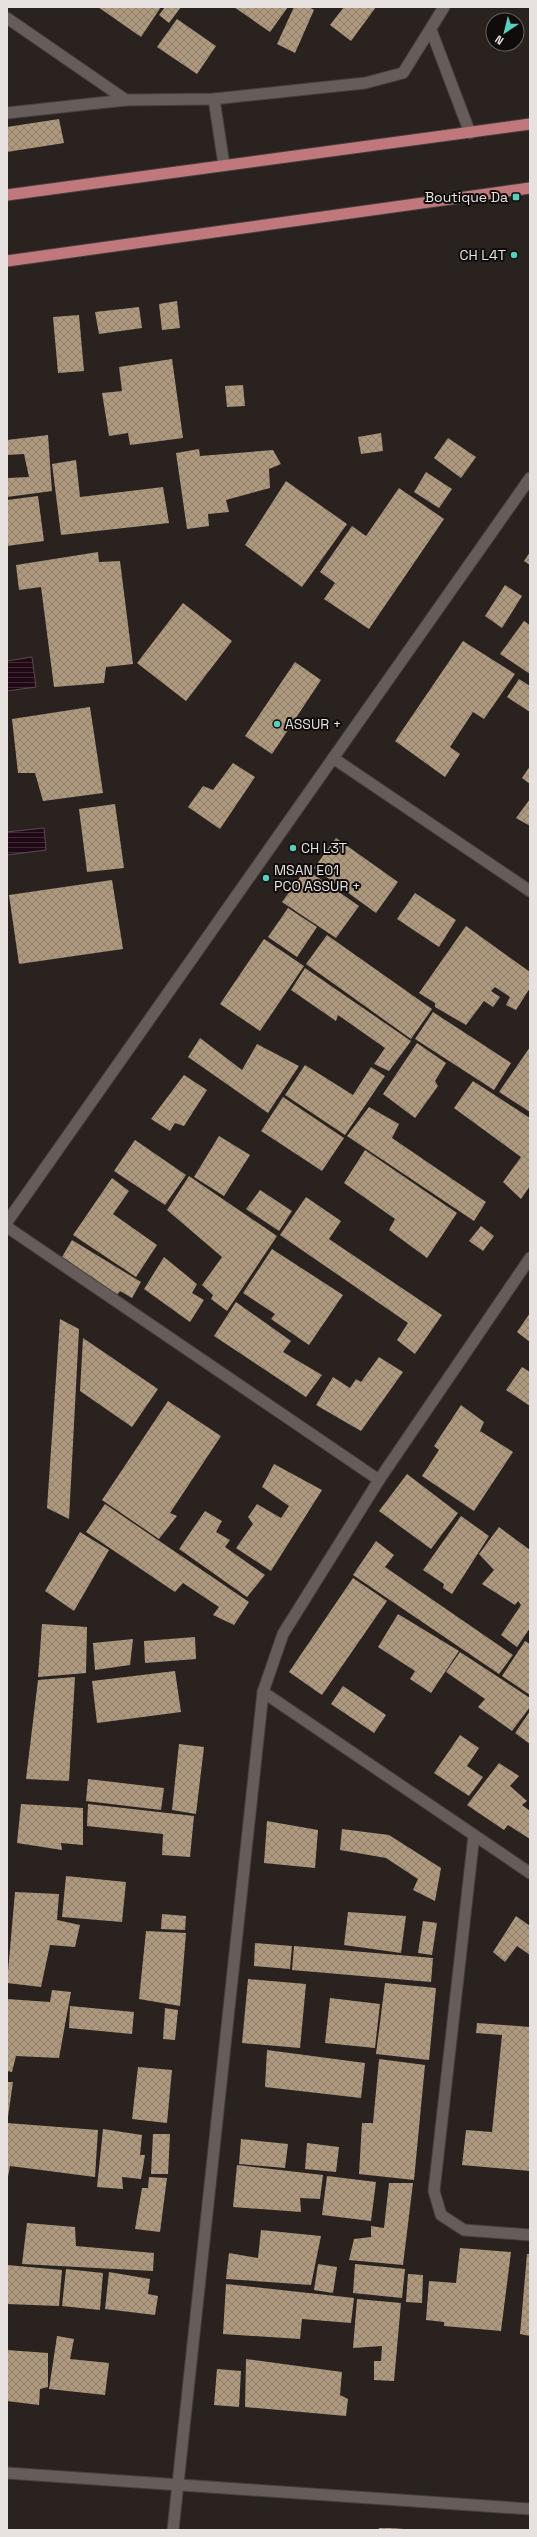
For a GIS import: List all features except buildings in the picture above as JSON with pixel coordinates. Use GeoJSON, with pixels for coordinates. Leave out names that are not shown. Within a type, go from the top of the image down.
{"type":"FeatureCollection","features":[{"type":"Feature","properties":{"kind":"main road"},"geometry":{"type":"LineString","coordinates":[[7,195],[530,124]]}},
{"type":"Feature","properties":{"kind":"main road"},"geometry":{"type":"LineString","coordinates":[[7,261],[530,188]]}},
{"type":"Feature","properties":{"kind":"street"},"geometry":{"type":"LineString","coordinates":[[7,114],[126,100],[214,99],[365,83],[403,73],[444,7]]}},
{"type":"Feature","properties":{"kind":"street"},"geometry":{"type":"LineString","coordinates":[[7,18],[126,100]]}},
{"type":"Feature","properties":{"kind":"street"},"geometry":{"type":"LineString","coordinates":[[431,30],[470,133]]}},
{"type":"Feature","properties":{"kind":"street"},"geometry":{"type":"LineString","coordinates":[[214,99],[224,165]]}},
{"type":"Feature","properties":{"kind":"street"},"geometry":{"type":"LineString","coordinates":[[7,1222],[530,478]]}},
{"type":"Feature","properties":{"kind":"street"},"geometry":{"type":"LineString","coordinates":[[333,758],[530,891]]}},
{"type":"Feature","properties":{"kind":"street"},"geometry":{"type":"LineString","coordinates":[[7,1226],[379,1480]]}},
{"type":"Feature","properties":{"kind":"street"},"geometry":{"type":"LineString","coordinates":[[173,2530],[263,1692],[283,1634],[379,1480],[530,1258]]}},
{"type":"Feature","properties":{"kind":"street"},"geometry":{"type":"LineString","coordinates":[[263,1692],[530,1873]]}},
{"type":"Feature","properties":{"kind":"street"},"geometry":{"type":"LineString","coordinates":[[474,1835],[434,2191],[441,2215],[464,2230],[530,2235]]}},
{"type":"Feature","properties":{"kind":"street"},"geometry":{"type":"LineString","coordinates":[[7,2473],[530,2509]]}},
{"type":"Feature","properties":{"kind":"shaded area"},"geometry":{"type":"Polygon","coordinates":[[[32,657],[36,687],[7,691],[7,661],[32,657]]]}},
{"type":"Feature","properties":{"kind":"shaded area"},"geometry":{"type":"Polygon","coordinates":[[[44,828],[46,850],[7,855],[7,832],[44,828]]]}},
{"type":"Feature","properties":{"kind":"place","name":"Boutique Da"},"geometry":{"type":"Point","coordinates":[516,197]}},
{"type":"Feature","properties":{"kind":"place","name":"CH L4T"},"geometry":{"type":"Point","coordinates":[514,255]}},
{"type":"Feature","properties":{"kind":"place","name":"ASSUR +"},"geometry":{"type":"Point","coordinates":[277,724]}},
{"type":"Feature","properties":{"kind":"place","name":"CH L3T"},"geometry":{"type":"Point","coordinates":[293,848]}},
{"type":"Feature","properties":{"kind":"place","name":"MSAN E01 PCO ASSUR +"},"geometry":{"type":"Point","coordinates":[266,878]}}]}
